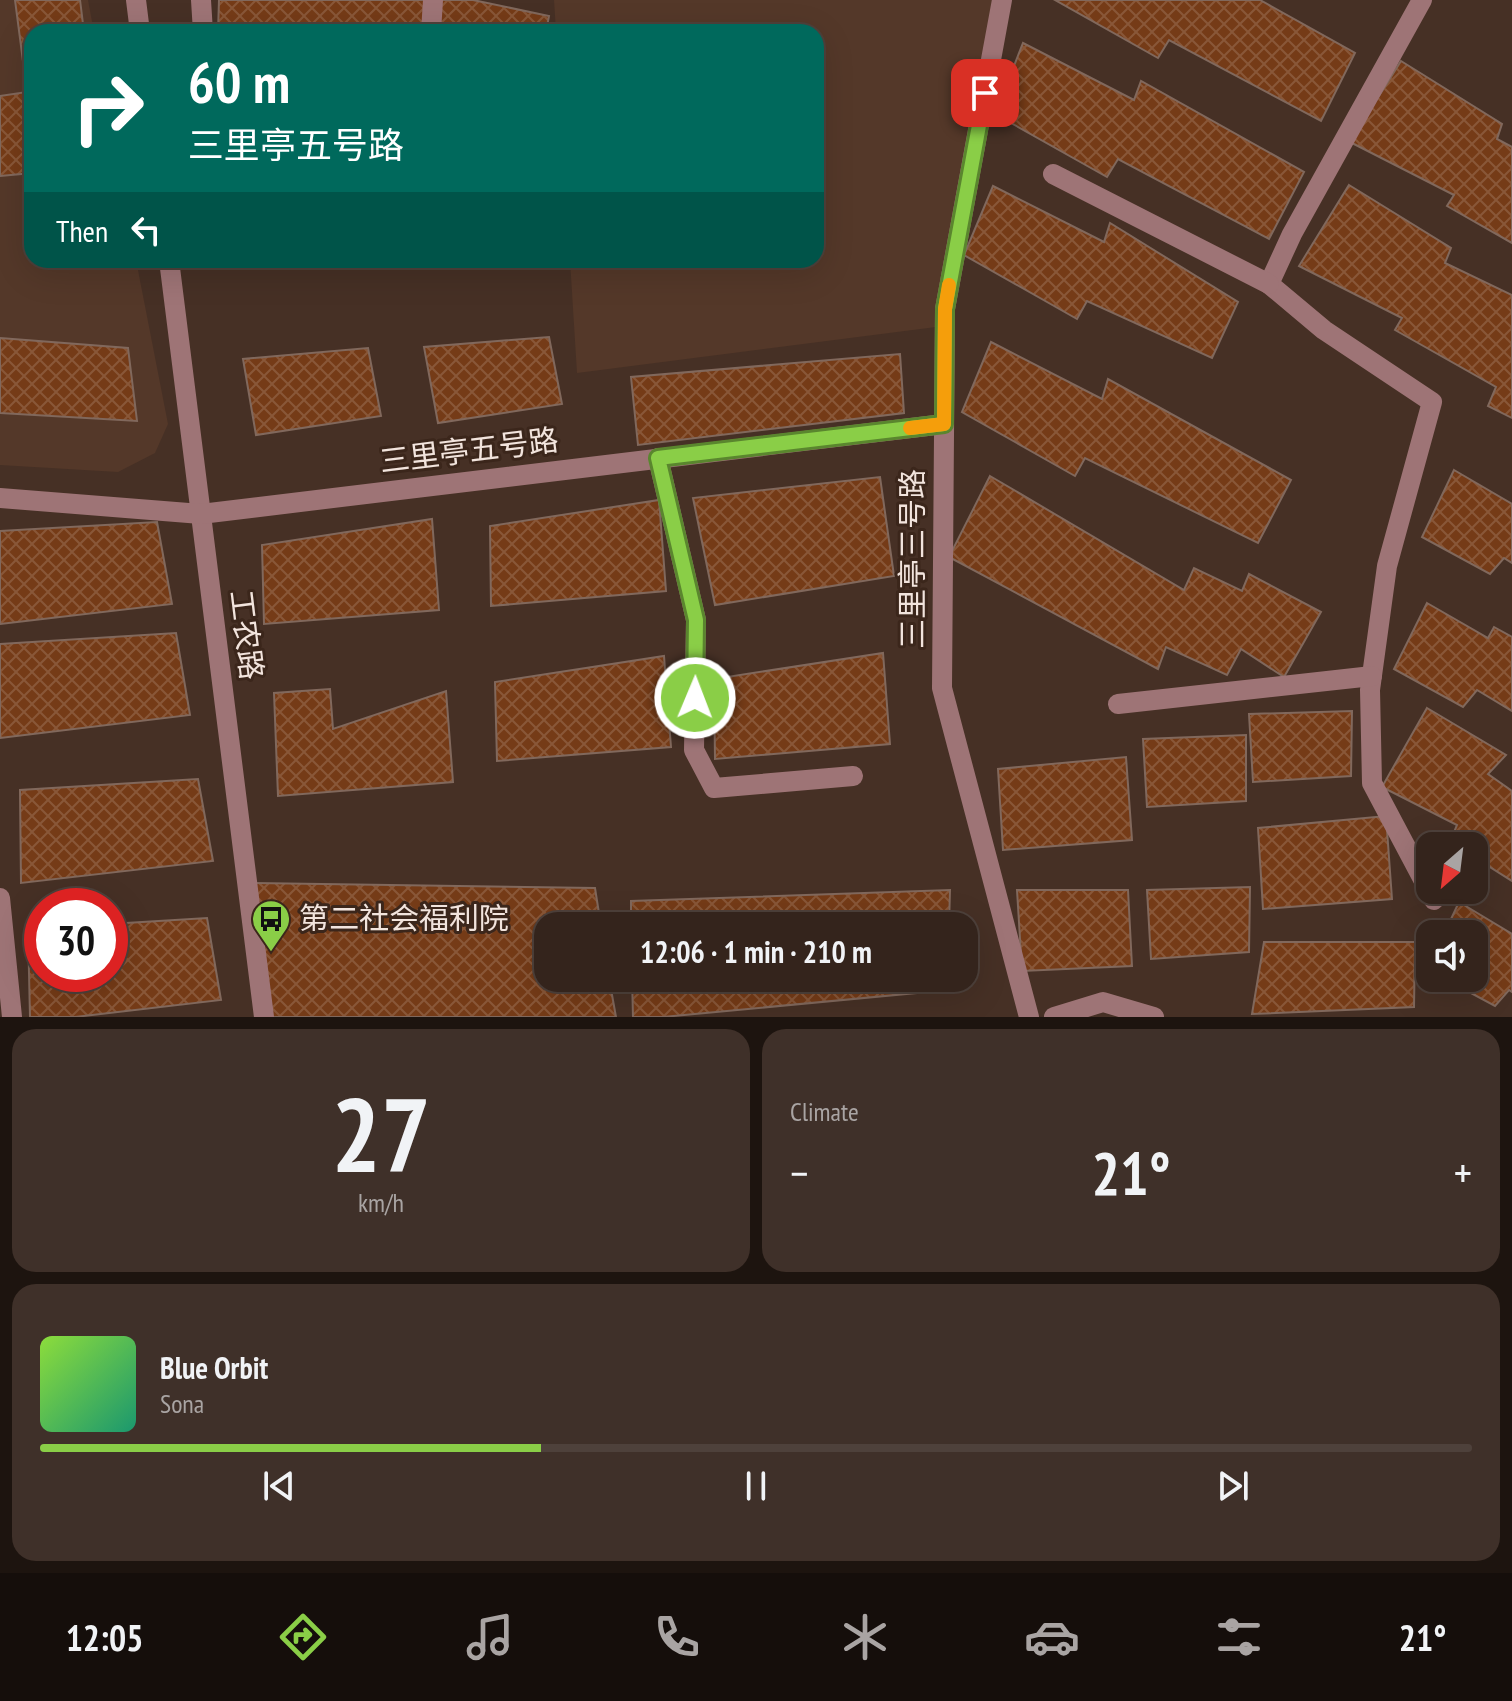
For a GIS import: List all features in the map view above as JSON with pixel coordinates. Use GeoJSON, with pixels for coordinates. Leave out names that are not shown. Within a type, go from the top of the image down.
{"type":"FeatureCollection","features":[{"type":"Feature","properties":{"kind":"street"},"geometry":{"type":"LineString","coordinates":[[136,0],[139,24]]}},
{"type":"Feature","properties":{"kind":"street"},"geometry":{"type":"LineString","coordinates":[[201,0],[202,24]]}},
{"type":"Feature","properties":{"kind":"street"},"geometry":{"type":"LineString","coordinates":[[432,24],[433,0]]}},
{"type":"Feature","properties":{"kind":"street","name":"三里亭三号路"},"geometry":{"type":"LineString","coordinates":[[1002,0],[945,309],[942,688],[1029,1017]]}},
{"type":"Feature","properties":{"kind":"street"},"geometry":{"type":"LineString","coordinates":[[1269,284],[1292,234],[1422,0]]}},
{"type":"Feature","properties":{"kind":"street"},"geometry":{"type":"LineString","coordinates":[[1053,174],[1269,284],[1324,330],[1432,402],[1387,566],[1372,676],[1372,783],[1416,866]]}},
{"type":"Feature","properties":{"kind":"street","name":"工农路"},"geometry":{"type":"LineString","coordinates":[[170,268],[264,1017]]}},
{"type":"Feature","properties":{"kind":"street","name":"三里亭五号路"},"geometry":{"type":"LineString","coordinates":[[0,498],[201,514],[944,424]]}},
{"type":"Feature","properties":{"kind":"street"},"geometry":{"type":"LineString","coordinates":[[658,458],[696,620],[694,750],[714,788],[853,776]]}},
{"type":"Feature","properties":{"kind":"street"},"geometry":{"type":"LineString","coordinates":[[1118,704],[1372,676]]}},
{"type":"Feature","properties":{"kind":"street"},"geometry":{"type":"LineString","coordinates":[[0,898],[12,1017]]}},
{"type":"Feature","properties":{"kind":"street"},"geometry":{"type":"LineString","coordinates":[[1054,1017],[1103,1002],[1154,1017]]}},
{"type":"Feature","properties":{"kind":"shaded area"},"geometry":{"type":"Polygon","coordinates":[[[0,0],[88,0],[92,24],[24,24],[24,268],[138,268],[168,424],[155,453],[118,472],[0,465],[0,0]]]}},
{"type":"Feature","properties":{"kind":"shaded area"},"geometry":{"type":"Polygon","coordinates":[[[554,0],[996,0],[936,327],[577,373],[570,268],[824,268],[824,24],[556,24],[554,0]]]}},
{"type":"Feature","properties":{"kind":"building"},"geometry":{"type":"Polygon","coordinates":[[[15,0],[80,0],[83,24],[24,24],[24,69],[15,0]]]}},
{"type":"Feature","properties":{"kind":"building"},"geometry":{"type":"Polygon","coordinates":[[[219,0],[428,0],[426,24],[218,24],[219,0]]]}},
{"type":"Feature","properties":{"kind":"building"},"geometry":{"type":"Polygon","coordinates":[[[438,0],[473,0],[549,16],[548,24],[436,24],[438,0]]]}},
{"type":"Feature","properties":{"kind":"building"},"geometry":{"type":"Polygon","coordinates":[[[1055,0],[1260,0],[1355,53],[1321,121],[1169,40],[1158,58],[1055,0]]]}},
{"type":"Feature","properties":{"kind":"building"},"geometry":{"type":"Polygon","coordinates":[[[1023,43],[1134,100],[1141,81],[1304,172],[1269,239],[1118,159],[1107,177],[995,114],[1023,43]]]}},
{"type":"Feature","properties":{"kind":"building"},"geometry":{"type":"Polygon","coordinates":[[[1401,61],[1502,124],[1497,139],[1512,147],[1512,243],[1447,206],[1454,195],[1350,142],[1401,61]]]}},
{"type":"Feature","properties":{"kind":"building"},"geometry":{"type":"Polygon","coordinates":[[[24,92],[24,174],[0,176],[0,96],[24,92]]]}},
{"type":"Feature","properties":{"kind":"building"},"geometry":{"type":"Polygon","coordinates":[[[1349,185],[1451,248],[1445,263],[1512,295],[1512,418],[1488,406],[1496,387],[1395,330],[1402,318],[1299,266],[1349,185]]]}},
{"type":"Feature","properties":{"kind":"building"},"geometry":{"type":"Polygon","coordinates":[[[993,186],[1104,242],[1110,223],[1238,302],[1212,358],[1087,301],[1077,319],[964,255],[993,186]]]}},
{"type":"Feature","properties":{"kind":"building"},"geometry":{"type":"Polygon","coordinates":[[[549,337],[562,404],[438,423],[424,347],[549,337]]]}},
{"type":"Feature","properties":{"kind":"building"},"geometry":{"type":"Polygon","coordinates":[[[0,338],[128,348],[137,421],[0,413],[0,338]]]}},
{"type":"Feature","properties":{"kind":"building"},"geometry":{"type":"Polygon","coordinates":[[[991,342],[1102,399],[1108,379],[1291,480],[1258,543],[1085,458],[1075,476],[962,412],[991,342]]]}},
{"type":"Feature","properties":{"kind":"building"},"geometry":{"type":"Polygon","coordinates":[[[368,348],[381,416],[256,435],[243,359],[368,348]]]}},
{"type":"Feature","properties":{"kind":"building"},"geometry":{"type":"Polygon","coordinates":[[[900,354],[904,413],[638,445],[631,377],[900,354]]]}},
{"type":"Feature","properties":{"kind":"building"},"geometry":{"type":"Polygon","coordinates":[[[1454,470],[1512,504],[1512,563],[1504,558],[1490,574],[1422,537],[1454,470]]]}},
{"type":"Feature","properties":{"kind":"building"},"geometry":{"type":"Polygon","coordinates":[[[990,476],[1184,590],[1194,568],[1242,591],[1249,574],[1321,612],[1284,677],[1241,649],[1227,675],[1166,647],[1158,669],[949,557],[990,476]]]}},
{"type":"Feature","properties":{"kind":"building"},"geometry":{"type":"Polygon","coordinates":[[[880,477],[894,576],[715,605],[693,498],[880,477]]]}},
{"type":"Feature","properties":{"kind":"building"},"geometry":{"type":"Polygon","coordinates":[[[659,500],[666,591],[491,606],[490,526],[659,500]]]}},
{"type":"Feature","properties":{"kind":"building"},"geometry":{"type":"Polygon","coordinates":[[[432,519],[439,610],[264,624],[262,545],[432,519]]]}},
{"type":"Feature","properties":{"kind":"building"},"geometry":{"type":"Polygon","coordinates":[[[157,522],[172,604],[0,624],[0,531],[157,522]]]}},
{"type":"Feature","properties":{"kind":"building"},"geometry":{"type":"Polygon","coordinates":[[[1427,603],[1488,638],[1494,627],[1512,637],[1512,711],[1477,690],[1463,707],[1394,669],[1427,603]]]}},
{"type":"Feature","properties":{"kind":"building"},"geometry":{"type":"Polygon","coordinates":[[[176,633],[190,715],[0,738],[0,644],[176,633]]]}},
{"type":"Feature","properties":{"kind":"building"},"geometry":{"type":"Polygon","coordinates":[[[883,653],[890,744],[715,759],[714,679],[883,653]]]}},
{"type":"Feature","properties":{"kind":"building"},"geometry":{"type":"Polygon","coordinates":[[[664,656],[671,747],[497,761],[495,682],[664,656]]]}},
{"type":"Feature","properties":{"kind":"building"},"geometry":{"type":"Polygon","coordinates":[[[330,689],[333,729],[446,691],[453,782],[278,796],[274,693],[330,689]]]}},
{"type":"Feature","properties":{"kind":"building"},"geometry":{"type":"Polygon","coordinates":[[[1427,708],[1506,755],[1488,774],[1512,791],[1512,881],[1488,866],[1488,832],[1454,832],[1457,825],[1382,787],[1427,708]]]}},
{"type":"Feature","properties":{"kind":"building"},"geometry":{"type":"Polygon","coordinates":[[[1352,711],[1351,776],[1253,782],[1249,714],[1352,711]]]}},
{"type":"Feature","properties":{"kind":"building"},"geometry":{"type":"Polygon","coordinates":[[[1246,735],[1246,801],[1147,807],[1143,739],[1246,735]]]}},
{"type":"Feature","properties":{"kind":"building"},"geometry":{"type":"Polygon","coordinates":[[[1126,757],[1132,840],[1003,850],[998,769],[1126,757]]]}},
{"type":"Feature","properties":{"kind":"building"},"geometry":{"type":"Polygon","coordinates":[[[198,779],[213,861],[21,883],[20,790],[198,779]]]}},
{"type":"Feature","properties":{"kind":"building"},"geometry":{"type":"Polygon","coordinates":[[[1386,816],[1392,899],[1263,909],[1258,828],[1386,816]]]}},
{"type":"Feature","properties":{"kind":"building"},"geometry":{"type":"Polygon","coordinates":[[[247,883],[595,888],[599,912],[534,912],[534,992],[612,992],[616,1017],[264,1017],[247,883]]]}},
{"type":"Feature","properties":{"kind":"building"},"geometry":{"type":"Polygon","coordinates":[[[1250,887],[1249,952],[1151,959],[1147,890],[1250,887]]]}},
{"type":"Feature","properties":{"kind":"building"},"geometry":{"type":"Polygon","coordinates":[[[950,890],[949,912],[631,912],[631,901],[950,890]]]}},
{"type":"Feature","properties":{"kind":"building"},"geometry":{"type":"Polygon","coordinates":[[[1017,890],[1128,890],[1132,966],[1022,971],[1017,890]]]}},
{"type":"Feature","properties":{"kind":"building"},"geometry":{"type":"Polygon","coordinates":[[[1458,904],[1462,904],[1512,934],[1512,992],[1509,990],[1495,1006],[1469,992],[1488,992],[1488,920],[1451,920],[1458,904]]]}},
{"type":"Feature","properties":{"kind":"building"},"geometry":{"type":"Polygon","coordinates":[[[207,918],[221,1000],[75,1017],[30,1017],[29,992],[128,992],[128,923],[207,918]]]}},
{"type":"Feature","properties":{"kind":"building"},"geometry":{"type":"Polygon","coordinates":[[[1264,942],[1415,942],[1414,1007],[1252,1014],[1264,942]]]}},
{"type":"Feature","properties":{"kind":"building"},"geometry":{"type":"Polygon","coordinates":[[[632,992],[927,992],[663,1017],[633,1017],[632,992]]]}},
{"type":"Feature","properties":{"kind":"slow traffic"},"geometry":{"type":"LineString","coordinates":[[910,428],[944,424],[945,309],[949,285]]}},
{"type":"Feature","properties":{"kind":"place","name":"第二社会福利院"},"geometry":{"type":"Point","coordinates":[271,953]}},
{"type":"Feature","properties":{"kind":"route"},"geometry":{"type":"LineString","coordinates":[[695,698],[696,620],[658,458],[944,424],[945,309],[985,93]]}}]}
